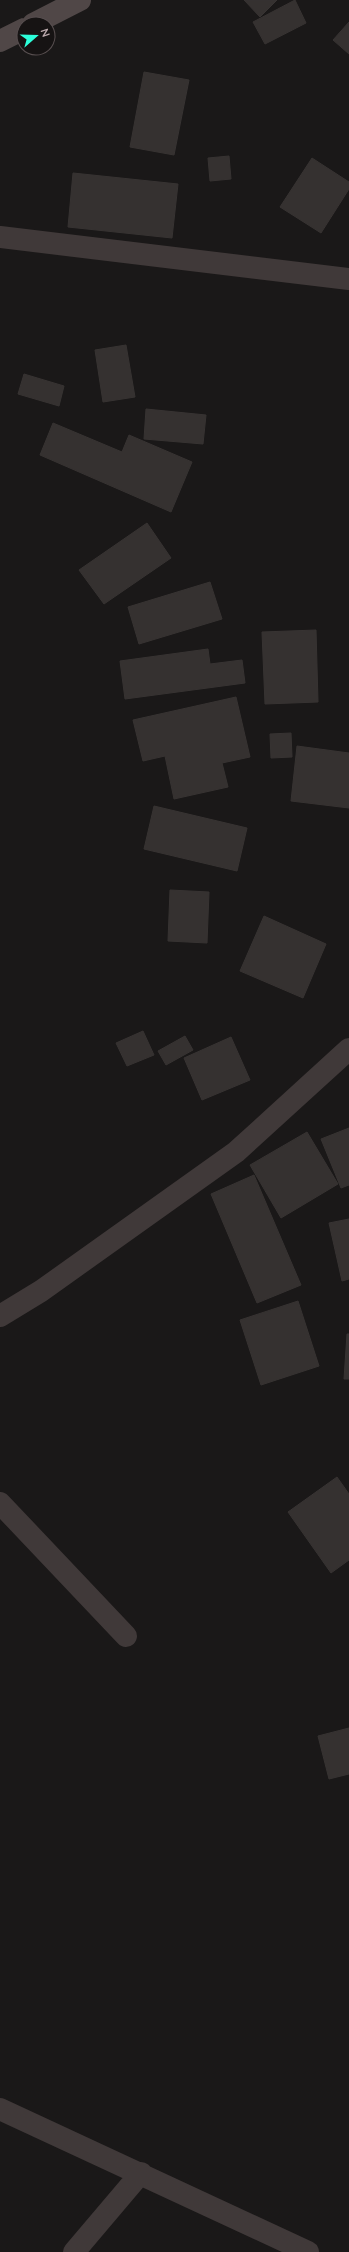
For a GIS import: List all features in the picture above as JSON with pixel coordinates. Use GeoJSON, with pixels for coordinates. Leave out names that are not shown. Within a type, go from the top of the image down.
{"type":"FeatureCollection","features":[{"type":"Feature","properties":{"kind":"main road"},"geometry":{"type":"LineString","coordinates":[[49,16],[80,0]]}},
{"type":"Feature","properties":{"kind":"main road"},"geometry":{"type":"LineString","coordinates":[[0,41],[16,33]]}},
{"type":"Feature","properties":{"kind":"street"},"geometry":{"type":"LineString","coordinates":[[0,237],[349,279]]}},
{"type":"Feature","properties":{"kind":"street"},"geometry":{"type":"LineString","coordinates":[[0,1316],[41,1291],[236,1152],[349,1049]]}},
{"type":"Feature","properties":{"kind":"street"},"geometry":{"type":"LineString","coordinates":[[0,1503],[126,1636]]}},
{"type":"Feature","properties":{"kind":"street"},"geometry":{"type":"LineString","coordinates":[[0,2108],[308,2252]]}},
{"type":"Feature","properties":{"kind":"street"},"geometry":{"type":"LineString","coordinates":[[74,2252],[141,2173]]}},
{"type":"Feature","properties":{"kind":"building"},"geometry":{"type":"Polygon","coordinates":[[[244,0],[277,0],[260,17],[244,0]]]}},
{"type":"Feature","properties":{"kind":"building"},"geometry":{"type":"Polygon","coordinates":[[[295,0],[306,23],[265,44],[253,22],[295,0]]]}},
{"type":"Feature","properties":{"kind":"building"},"geometry":{"type":"Polygon","coordinates":[[[349,22],[349,54],[333,40],[349,22]]]}},
{"type":"Feature","properties":{"kind":"building"},"geometry":{"type":"Polygon","coordinates":[[[144,72],[189,80],[174,155],[130,147],[144,72]]]}},
{"type":"Feature","properties":{"kind":"building"},"geometry":{"type":"Polygon","coordinates":[[[229,156],[231,179],[210,181],[208,158],[229,156]]]}},
{"type":"Feature","properties":{"kind":"building"},"geometry":{"type":"Polygon","coordinates":[[[312,158],[349,182],[349,189],[321,233],[280,207],[312,158]]]}},
{"type":"Feature","properties":{"kind":"building"},"geometry":{"type":"Polygon","coordinates":[[[73,173],[178,184],[172,238],[68,227],[73,173]]]}},
{"type":"Feature","properties":{"kind":"building"},"geometry":{"type":"Polygon","coordinates":[[[126,345],[135,397],[103,402],[95,350],[126,345]]]}},
{"type":"Feature","properties":{"kind":"building"},"geometry":{"type":"Polygon","coordinates":[[[24,374],[64,386],[59,406],[18,394],[24,374]]]}},
{"type":"Feature","properties":{"kind":"building"},"geometry":{"type":"Polygon","coordinates":[[[146,409],[206,415],[203,444],[144,439],[146,409]]]}},
{"type":"Feature","properties":{"kind":"building"},"geometry":{"type":"Polygon","coordinates":[[[53,423],[122,452],[129,435],[192,462],[171,512],[40,455],[53,423]]]}},
{"type":"Feature","properties":{"kind":"building"},"geometry":{"type":"Polygon","coordinates":[[[147,523],[171,558],[104,604],[79,570],[147,523]]]}},
{"type":"Feature","properties":{"kind":"building"},"geometry":{"type":"Polygon","coordinates":[[[210,582],[222,619],[139,644],[128,607],[210,582]]]}},
{"type":"Feature","properties":{"kind":"building"},"geometry":{"type":"Polygon","coordinates":[[[316,630],[318,702],[265,704],[262,632],[316,630]]]}},
{"type":"Feature","properties":{"kind":"building"},"geometry":{"type":"Polygon","coordinates":[[[208,649],[210,664],[242,660],[245,683],[125,699],[120,661],[208,649]]]}},
{"type":"Feature","properties":{"kind":"building"},"geometry":{"type":"Polygon","coordinates":[[[236,697],[250,757],[222,763],[228,787],[174,799],[165,756],[143,761],[133,720],[236,697]]]}},
{"type":"Feature","properties":{"kind":"building"},"geometry":{"type":"Polygon","coordinates":[[[291,733],[292,757],[271,758],[270,734],[291,733]]]}},
{"type":"Feature","properties":{"kind":"building"},"geometry":{"type":"Polygon","coordinates":[[[297,746],[349,753],[349,808],[291,801],[297,746]]]}},
{"type":"Feature","properties":{"kind":"building"},"geometry":{"type":"Polygon","coordinates":[[[154,806],[247,828],[237,871],[144,849],[154,806]]]}},
{"type":"Feature","properties":{"kind":"building"},"geometry":{"type":"Polygon","coordinates":[[[170,890],[209,892],[207,943],[168,941],[170,890]]]}},
{"type":"Feature","properties":{"kind":"building"},"geometry":{"type":"Polygon","coordinates":[[[264,916],[326,944],[303,998],[240,971],[264,916]]]}},
{"type":"Feature","properties":{"kind":"building"},"geometry":{"type":"Polygon","coordinates":[[[143,1031],[154,1055],[127,1066],[116,1043],[143,1031]]]}},
{"type":"Feature","properties":{"kind":"building"},"geometry":{"type":"Polygon","coordinates":[[[185,1036],[193,1050],[166,1065],[158,1051],[185,1036]]]}},
{"type":"Feature","properties":{"kind":"building"},"geometry":{"type":"Polygon","coordinates":[[[231,1037],[250,1080],[202,1100],[184,1058],[231,1037]]]}},
{"type":"Feature","properties":{"kind":"building"},"geometry":{"type":"Polygon","coordinates":[[[349,1128],[349,1185],[341,1188],[321,1139],[349,1128]]]}},
{"type":"Feature","properties":{"kind":"building"},"geometry":{"type":"Polygon","coordinates":[[[307,1132],[338,1184],[281,1218],[250,1165],[307,1132]]]}},
{"type":"Feature","properties":{"kind":"building"},"geometry":{"type":"Polygon","coordinates":[[[254,1175],[301,1285],[257,1303],[211,1194],[254,1175]]]}},
{"type":"Feature","properties":{"kind":"building"},"geometry":{"type":"Polygon","coordinates":[[[349,1219],[349,1279],[342,1281],[329,1223],[349,1219]]]}},
{"type":"Feature","properties":{"kind":"building"},"geometry":{"type":"Polygon","coordinates":[[[298,1301],[319,1366],[261,1385],[240,1320],[298,1301]]]}},
{"type":"Feature","properties":{"kind":"building"},"geometry":{"type":"Polygon","coordinates":[[[347,1334],[349,1334],[349,1379],[344,1379],[347,1334]]]}},
{"type":"Feature","properties":{"kind":"building"},"geometry":{"type":"Polygon","coordinates":[[[337,1477],[349,1494],[349,1560],[331,1573],[288,1512],[337,1477]]]}},
{"type":"Feature","properties":{"kind":"building"},"geometry":{"type":"Polygon","coordinates":[[[349,1728],[349,1774],[329,1779],[318,1736],[349,1728]]]}}]}
